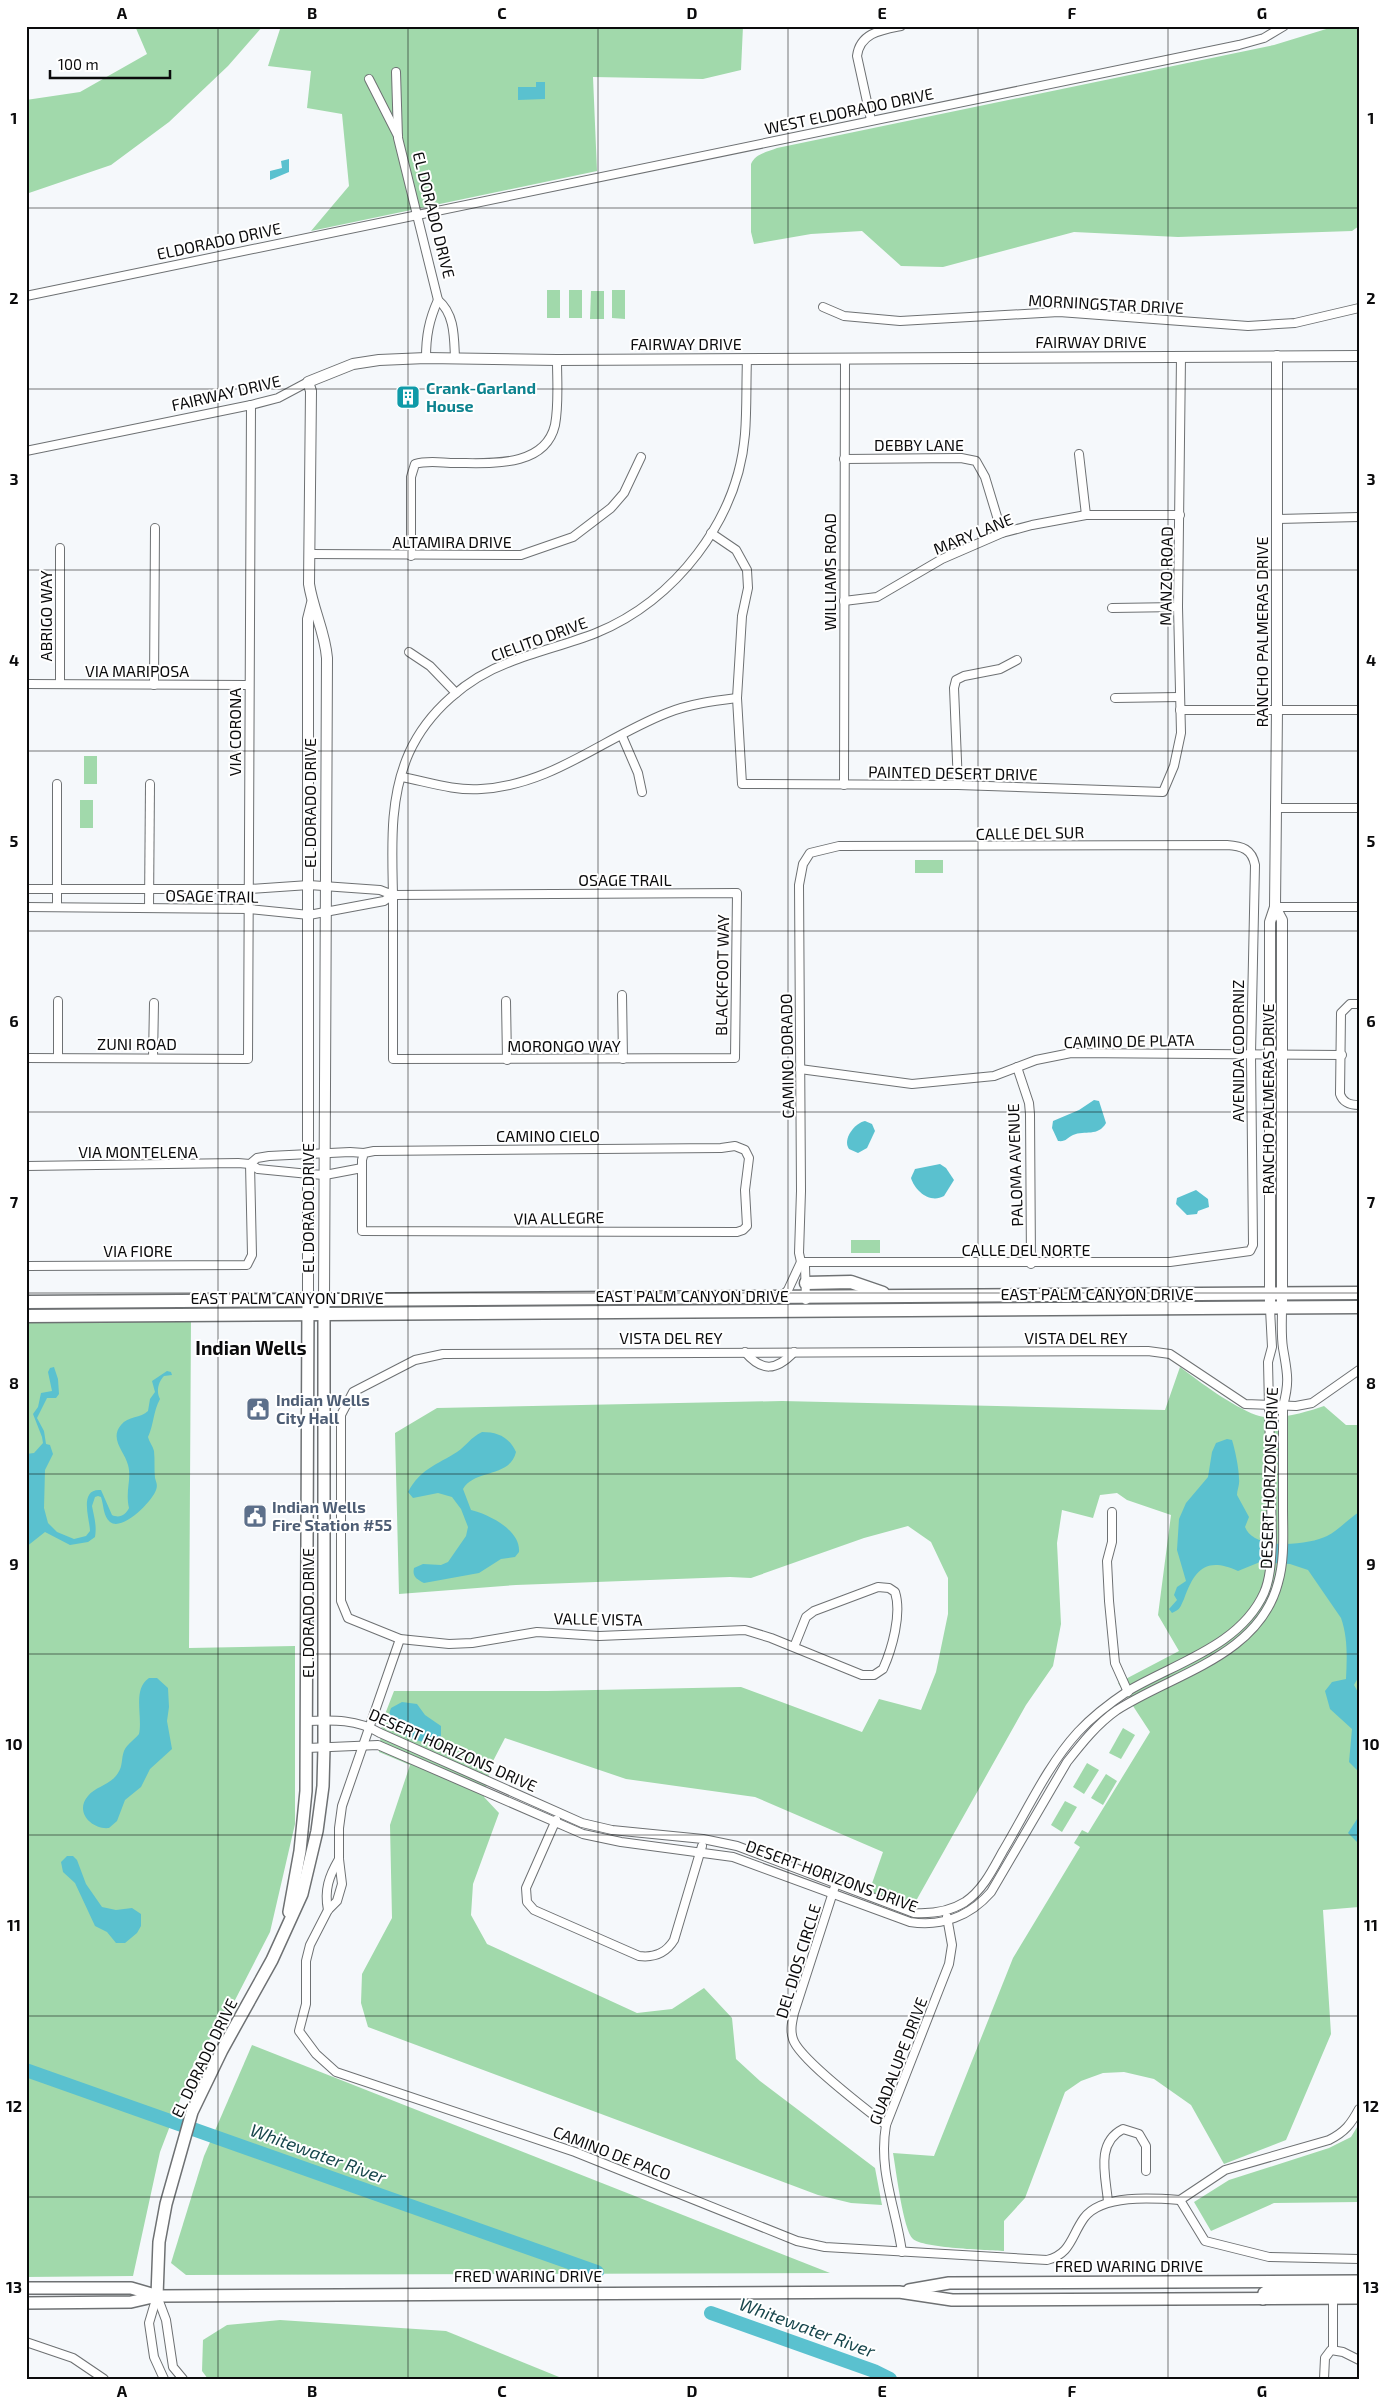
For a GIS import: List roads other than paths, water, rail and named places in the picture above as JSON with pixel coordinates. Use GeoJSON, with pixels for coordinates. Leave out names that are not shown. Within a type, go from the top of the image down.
{"type":"FeatureCollection","features":[{"type":"Feature","properties":{"kind":"main road"},"geometry":{"type":"LineString","coordinates":[[806,1283],[851,1282],[896,1296]]}},
{"type":"Feature","properties":{"kind":"main road","name":"EAST PALM CANYON DRIVE"},"geometry":{"type":"LineString","coordinates":[[26,1302],[1359,1293]]}},
{"type":"Feature","properties":{"kind":"main road","name":"EL DORADO DRIVE"},"geometry":{"type":"LineString","coordinates":[[285,1929],[304,1826],[307,1748],[308,1300]]}},
{"type":"Feature","properties":{"kind":"main road","name":"EL DORADO DRIVE"},"geometry":{"type":"LineString","coordinates":[[157,2296],[159,2242],[166,2204],[192,2112],[222,2050],[272,1960],[302,1894],[311,1862],[321,1806],[324,1747],[324,1300]]}},
{"type":"Feature","properties":{"kind":"main road","name":"EAST PALM CANYON DRIVE"},"geometry":{"type":"LineString","coordinates":[[26,1316],[1359,1307]]}},
{"type":"Feature","properties":{"kind":"main road"},"geometry":{"type":"LineString","coordinates":[[308,1453],[324,1453]]}},
{"type":"Feature","properties":{"kind":"main road"},"geometry":{"type":"LineString","coordinates":[[308,1511],[324,1511]]}},
{"type":"Feature","properties":{"kind":"main road","name":"FRED WARING DRIVE"},"geometry":{"type":"LineString","coordinates":[[899,2292],[949,2282],[1359,2281]]}},
{"type":"Feature","properties":{"kind":"main road","name":"FRED WARING DRIVE"},"geometry":{"type":"LineString","coordinates":[[26,2288],[132,2288],[157,2296]]}},
{"type":"Feature","properties":{"kind":"main road"},"geometry":{"type":"LineString","coordinates":[[1263,2299],[1264,2293],[1269,2290],[1349,2290],[1359,2288]]}},
{"type":"Feature","properties":{"kind":"main road","name":"FRED WARING DRIVE"},"geometry":{"type":"LineString","coordinates":[[26,2303],[131,2302],[157,2296],[899,2292],[952,2300],[1359,2298]]}},
{"type":"Feature","properties":{"kind":"street"},"geometry":{"type":"LineString","coordinates":[[871,120],[857,56],[858,45],[868,35],[901,26]]}},
{"type":"Feature","properties":{"kind":"street","name":"WEST ELDORADO DRIVE"},"geometry":{"type":"LineString","coordinates":[[417,215],[1239,45],[1264,38],[1284,26]]}},
{"type":"Feature","properties":{"kind":"street","name":"EL DORADO DRIVE"},"geometry":{"type":"LineString","coordinates":[[396,72],[398,138],[438,300],[430,317],[426,333],[426,358]]}},
{"type":"Feature","properties":{"kind":"street","name":"EL DORADO DRIVE"},"geometry":{"type":"LineString","coordinates":[[368,79],[398,138]]}},
{"type":"Feature","properties":{"kind":"street","name":"ELDORADO DRIVE"},"geometry":{"type":"LineString","coordinates":[[26,296],[417,215]]}},
{"type":"Feature","properties":{"kind":"street","name":"EL DORADO DRIVE"},"geometry":{"type":"LineString","coordinates":[[438,300],[445,305],[454,332],[455,358]]}},
{"type":"Feature","properties":{"kind":"street","name":"MORNINGSTAR DRIVE"},"geometry":{"type":"LineString","coordinates":[[823,307],[844,316],[900,321],[1059,312],[1248,326],[1295,323],[1359,308]]}},
{"type":"Feature","properties":{"kind":"street","name":"MANZO ROAD"},"geometry":{"type":"LineString","coordinates":[[1163,792],[1174,766],[1181,732],[1178,607],[1181,356]]}},
{"type":"Feature","properties":{"kind":"street","name":"RANCHO PALMERAS DRIVE"},"geometry":{"type":"LineString","coordinates":[[1276,356],[1278,519],[1275,908],[1270,922],[1270,1054],[1276,1294]]}},
{"type":"Feature","properties":{"kind":"street","name":"FAIRWAY DRIVE"},"geometry":{"type":"LineString","coordinates":[[26,451],[278,398],[308,382],[353,364],[426,358],[557,360],[1359,356]]}},
{"type":"Feature","properties":{"kind":"street","name":"CIELITO DRIVE"},"geometry":{"type":"LineString","coordinates":[[393,1059],[392,821],[408,755],[416,740],[439,709],[471,682],[510,662],[597,633],[629,617],[671,584],[693,560],[711,534],[735,480],[741,458],[745,435],[746,358]]}},
{"type":"Feature","properties":{"kind":"street","name":"WILLIAMS ROAD"},"geometry":{"type":"LineString","coordinates":[[844,785],[845,359]]}},
{"type":"Feature","properties":{"kind":"street"},"geometry":{"type":"LineString","coordinates":[[411,556],[411,477],[415,464],[424,461],[441,464],[508,462],[523,458],[537,451],[548,440],[554,427],[557,410],[557,360]]}},
{"type":"Feature","properties":{"kind":"street","name":"EL DORADO DRIVE"},"geometry":{"type":"LineString","coordinates":[[308,382],[311,391],[310,554],[312,603],[308,619],[308,1300]]}},
{"type":"Feature","properties":{"kind":"street","name":"VIA CORONA"},"geometry":{"type":"LineString","coordinates":[[248,1059],[250,889],[248,685],[251,405]]}},
{"type":"Feature","properties":{"kind":"street"},"geometry":{"type":"LineString","coordinates":[[1079,454],[1086,515]]}},
{"type":"Feature","properties":{"kind":"street","name":"ALTAMIRA DRIVE"},"geometry":{"type":"LineString","coordinates":[[310,554],[521,556],[573,538],[610,508],[624,493],[641,457]]}},
{"type":"Feature","properties":{"kind":"street","name":"DEBBY LANE"},"geometry":{"type":"LineString","coordinates":[[844,458],[961,458],[976,460],[985,477],[1002,533]]}},
{"type":"Feature","properties":{"kind":"street","name":"MARY LANE"},"geometry":{"type":"LineString","coordinates":[[844,601],[868,600],[888,592],[942,558],[1002,533],[1086,515],[1180,515]]}},
{"type":"Feature","properties":{"kind":"street"},"geometry":{"type":"LineString","coordinates":[[1278,519],[1359,516]]}},
{"type":"Feature","properties":{"kind":"street"},"geometry":{"type":"LineString","coordinates":[[154,685],[155,528]]}},
{"type":"Feature","properties":{"kind":"street"},"geometry":{"type":"LineString","coordinates":[[402,777],[459,789],[480,790],[524,783],[548,774],[666,713],[703,702],[737,698],[742,616],[748,588],[747,570],[736,550],[711,534]]}},
{"type":"Feature","properties":{"kind":"street","name":"ABRIGO WAY"},"geometry":{"type":"LineString","coordinates":[[60,548],[60,684]]}},
{"type":"Feature","properties":{"kind":"street","name":"EL DORADO DRIVE"},"geometry":{"type":"LineString","coordinates":[[312,603],[326,641],[327,658],[324,1300]]}},
{"type":"Feature","properties":{"kind":"street"},"geometry":{"type":"LineString","coordinates":[[1112,608],[1178,607]]}},
{"type":"Feature","properties":{"kind":"street"},"geometry":{"type":"LineString","coordinates":[[409,652],[430,666],[456,693]]}},
{"type":"Feature","properties":{"kind":"street"},"geometry":{"type":"LineString","coordinates":[[958,785],[954,688],[956,680],[964,676],[1000,669],[1017,660]]}},
{"type":"Feature","properties":{"kind":"street","name":"VIA MARIPOSA"},"geometry":{"type":"LineString","coordinates":[[26,684],[248,685]]}},
{"type":"Feature","properties":{"kind":"street"},"geometry":{"type":"LineString","coordinates":[[1115,698],[1179,697]]}},
{"type":"Feature","properties":{"kind":"street","name":"PAINTED DESERT DRIVE"},"geometry":{"type":"LineString","coordinates":[[737,698],[742,784],[958,785],[1163,792]]}},
{"type":"Feature","properties":{"kind":"street"},"geometry":{"type":"LineString","coordinates":[[1180,710],[1359,710]]}},
{"type":"Feature","properties":{"kind":"street"},"geometry":{"type":"LineString","coordinates":[[622,736],[638,773],[642,792]]}},
{"type":"Feature","properties":{"kind":"street"},"geometry":{"type":"LineString","coordinates":[[57,907],[58,784]]}},
{"type":"Feature","properties":{"kind":"street"},"geometry":{"type":"LineString","coordinates":[[149,908],[150,784]]}},
{"type":"Feature","properties":{"kind":"street"},"geometry":{"type":"LineString","coordinates":[[1275,808],[1359,808]]}},
{"type":"Feature","properties":{"kind":"street","name":"CALLE DEL SUR"},"geometry":{"type":"LineString","coordinates":[[810,852],[839,846],[1131,845],[1227,845],[1239,846],[1249,851]]}},
{"type":"Feature","properties":{"kind":"street","name":"AVENIDA CODORNIZ"},"geometry":{"type":"LineString","coordinates":[[1249,851],[1255,865],[1252,898],[1251,1054],[1254,1245],[1250,1251]]}},
{"type":"Feature","properties":{"kind":"street","name":"CAMINO DORADO"},"geometry":{"type":"LineString","coordinates":[[781,1297],[788,1290],[801,1262],[799,885],[803,864],[810,852]]}},
{"type":"Feature","properties":{"kind":"street","name":"OSAGE TRAIL"},"geometry":{"type":"LineString","coordinates":[[26,889],[250,889],[309,885],[380,890],[392,895],[737,893]]}},
{"type":"Feature","properties":{"kind":"street","name":"BLACKFOOT WAY"},"geometry":{"type":"LineString","coordinates":[[734,1058],[737,893]]}},
{"type":"Feature","properties":{"kind":"street","name":"OSAGE TRAIL"},"geometry":{"type":"LineString","coordinates":[[26,907],[250,909],[309,915],[384,902],[392,895]]}},
{"type":"Feature","properties":{"kind":"street"},"geometry":{"type":"LineString","coordinates":[[1275,908],[1359,907]]}},
{"type":"Feature","properties":{"kind":"street","name":"RANCHO PALMERAS DRIVE"},"geometry":{"type":"LineString","coordinates":[[1275,908],[1282,920],[1283,1054],[1276,1294]]}},
{"type":"Feature","properties":{"kind":"street"},"geometry":{"type":"LineString","coordinates":[[622,996],[623,1059]]}},
{"type":"Feature","properties":{"kind":"street"},"geometry":{"type":"LineString","coordinates":[[58,1000],[58,1058]]}},
{"type":"Feature","properties":{"kind":"street"},"geometry":{"type":"LineString","coordinates":[[506,1001],[507,1060]]}},
{"type":"Feature","properties":{"kind":"street"},"geometry":{"type":"LineString","coordinates":[[153,1058],[154,1002]]}},
{"type":"Feature","properties":{"kind":"street"},"geometry":{"type":"LineString","coordinates":[[1359,1004],[1350,1004],[1341,1013],[1342,1099],[1347,1104],[1359,1105]]}},
{"type":"Feature","properties":{"kind":"street","name":"CAMINO DE PLATA"},"geometry":{"type":"LineString","coordinates":[[800,1069],[912,1084],[994,1076],[1036,1060],[1071,1053],[1342,1055]]}},
{"type":"Feature","properties":{"kind":"street","name":"ZUNI ROAD"},"geometry":{"type":"LineString","coordinates":[[26,1058],[248,1059]]}},
{"type":"Feature","properties":{"kind":"street","name":"MORONGO WAY"},"geometry":{"type":"LineString","coordinates":[[393,1059],[734,1058]]}},
{"type":"Feature","properties":{"kind":"street","name":"PALOMA AVENUE"},"geometry":{"type":"LineString","coordinates":[[1017,1067],[1029,1103],[1031,1264]]}},
{"type":"Feature","properties":{"kind":"street","name":"CAMINO CIELO"},"geometry":{"type":"LineString","coordinates":[[364,1154],[374,1151],[721,1148],[735,1146],[748,1154],[745,1190],[748,1219]]}},
{"type":"Feature","properties":{"kind":"street"},"geometry":{"type":"LineString","coordinates":[[350,1152],[351,1169]]}},
{"type":"Feature","properties":{"kind":"street","name":"VIA MONTELENA"},"geometry":{"type":"LineString","coordinates":[[250,1164],[257,1158],[275,1156],[350,1152],[364,1154]]}},
{"type":"Feature","properties":{"kind":"street"},"geometry":{"type":"LineString","coordinates":[[362,1168],[364,1154]]}},
{"type":"Feature","properties":{"kind":"street"},"geometry":{"type":"LineString","coordinates":[[275,1156],[276,1172]]}},
{"type":"Feature","properties":{"kind":"street","name":"VIA MONTELENA"},"geometry":{"type":"LineString","coordinates":[[26,1166],[250,1164],[258,1170],[309,1174],[325,1174],[362,1168]]}},
{"type":"Feature","properties":{"kind":"street","name":"VIA FIORE"},"geometry":{"type":"LineString","coordinates":[[26,1266],[243,1265],[250,1263],[252,1255],[250,1164]]}},
{"type":"Feature","properties":{"kind":"street","name":"VIA ALLEGRE"},"geometry":{"type":"LineString","coordinates":[[362,1168],[362,1231],[726,1232],[743,1230],[748,1219]]}},
{"type":"Feature","properties":{"kind":"street","name":"CALLE DEL NORTE"},"geometry":{"type":"LineString","coordinates":[[801,1262],[1031,1264],[1170,1262],[1250,1251]]}},
{"type":"Feature","properties":{"kind":"street","name":"CAMINO DORADO"},"geometry":{"type":"LineString","coordinates":[[801,1262],[805,1266],[805,1311]]}},
{"type":"Feature","properties":{"kind":"street","name":"DESERT HORIZONS DRIVE"},"geometry":{"type":"LineString","coordinates":[[307,1721],[348,1720],[369,1727],[559,1814],[596,1827],[703,1839],[737,1846],[904,1910],[924,1913],[946,1910],[966,1901],[984,1883],[1046,1778],[1077,1733],[1094,1716],[1128,1692],[1208,1649],[1239,1627],[1250,1617],[1265,1591],[1270,1569],[1272,1540],[1268,1362],[1272,1347],[1276,1294]]}},
{"type":"Feature","properties":{"kind":"street","name":"DESERT HORIZONS DRIVE"},"geometry":{"type":"LineString","coordinates":[[307,1748],[378,1745],[554,1822],[597,1838],[701,1851],[743,1860],[832,1895],[910,1922],[927,1924],[948,1921],[976,1907],[991,1892],[1067,1762],[1083,1742],[1117,1711],[1208,1661],[1246,1636],[1258,1624],[1272,1602],[1281,1572],[1283,1541],[1283,1406],[1288,1388],[1288,1364],[1276,1309]]}},
{"type":"Feature","properties":{"kind":"street","name":"VISTA DEL REY"},"geometry":{"type":"LineString","coordinates":[[400,1639],[348,1618],[341,1601],[341,1415],[353,1392],[415,1360],[443,1354],[1148,1351],[1170,1354],[1245,1404],[1269,1406],[1312,1403],[1359,1370]]}},
{"type":"Feature","properties":{"kind":"street"},"geometry":{"type":"LineString","coordinates":[[745,1352],[755,1364],[773,1366],[785,1361],[794,1352]]}},
{"type":"Feature","properties":{"kind":"street"},"geometry":{"type":"LineString","coordinates":[[1112,1512],[1112,1542],[1107,1561],[1109,1601],[1115,1663],[1128,1692]]}},
{"type":"Feature","properties":{"kind":"street","name":"VALLE VISTA"},"geometry":{"type":"LineString","coordinates":[[400,1639],[449,1644],[472,1643],[537,1632],[599,1636],[745,1630],[794,1647],[862,1675],[874,1675],[883,1669],[890,1648],[897,1606],[895,1592],[889,1588],[878,1587],[814,1611],[806,1617],[794,1647]]}},
{"type":"Feature","properties":{"kind":"street","name":"CAMINO DE PACO"},"geometry":{"type":"LineString","coordinates":[[400,1639],[361,1745],[342,1806],[339,1828],[339,1859],[342,1884],[337,1901],[328,1910],[310,1945],[306,1962],[306,2004],[299,2031],[316,2054],[336,2072],[575,2152],[797,2241],[825,2247],[1040,2261],[1060,2256],[1069,2247],[1088,2214],[1108,2202]]}},
{"type":"Feature","properties":{"kind":"street"},"geometry":{"type":"LineString","coordinates":[[559,1814],[526,1888],[527,1902],[534,1910],[639,1956],[652,1956],[664,1952],[674,1940],[703,1839]]}},
{"type":"Feature","properties":{"kind":"street","name":"CAMINO DE PACO"},"geometry":{"type":"LineString","coordinates":[[328,1910],[326,1899],[328,1880],[339,1859]]}},
{"type":"Feature","properties":{"kind":"street","name":"DEL DIOS CIRCLE"},"geometry":{"type":"LineString","coordinates":[[836,1883],[794,2013],[791,2024],[792,2038],[806,2058],[886,2125]]}},
{"type":"Feature","properties":{"kind":"street","name":"GUADALUPE DRIVE"},"geometry":{"type":"LineString","coordinates":[[902,2252],[888,2193],[882,2147],[886,2125],[949,1964],[952,1945],[946,1910]]}},
{"type":"Feature","properties":{"kind":"street"},"geometry":{"type":"LineString","coordinates":[[1146,2171],[1146,2146],[1139,2134],[1122,2129],[1113,2134],[1104,2150],[1108,2202],[1148,2199],[1180,2200],[1225,2170],[1329,2140],[1350,2126],[1359,2108]]}},
{"type":"Feature","properties":{"kind":"street"},"geometry":{"type":"LineString","coordinates":[[1180,2200],[1205,2241],[1269,2258],[1359,2259]]}},
{"type":"Feature","properties":{"kind":"street"},"geometry":{"type":"LineString","coordinates":[[157,2296],[149,2323],[154,2357],[164,2379]]}},
{"type":"Feature","properties":{"kind":"street"},"geometry":{"type":"LineString","coordinates":[[157,2296],[166,2320],[174,2367],[183,2379]]}},
{"type":"Feature","properties":{"kind":"street"},"geometry":{"type":"LineString","coordinates":[[1324,2379],[1325,2358],[1332,2350],[1333,2298]]}},
{"type":"Feature","properties":{"kind":"street"},"geometry":{"type":"LineString","coordinates":[[26,2342],[73,2358],[104,2379]]}},
{"type":"Feature","properties":{"kind":"street"},"geometry":{"type":"LineString","coordinates":[[1332,2350],[1343,2352],[1359,2360]]}},
{"type":"Feature","properties":{"kind":"water"},"geometry":{"type":"Polygon","coordinates":[[[536,82],[545,82],[545,99],[518,100],[518,87],[536,87],[536,82]]]}},
{"type":"Feature","properties":{"kind":"water"},"geometry":{"type":"Polygon","coordinates":[[[289,159],[289,172],[270,180],[270,171],[282,168],[281,161],[289,159]]]}},
{"type":"Feature","properties":{"kind":"water"},"geometry":{"type":"Polygon","coordinates":[[[1094,1100],[1099,1101],[1106,1123],[1103,1127],[1095,1132],[1073,1135],[1065,1140],[1058,1141],[1052,1128],[1053,1121],[1079,1110],[1094,1100]]]}},
{"type":"Feature","properties":{"kind":"water"},"geometry":{"type":"Polygon","coordinates":[[[865,1121],[872,1124],[875,1131],[867,1148],[858,1153],[849,1149],[847,1145],[848,1136],[857,1125],[865,1121]]]}},
{"type":"Feature","properties":{"kind":"water"},"geometry":{"type":"Polygon","coordinates":[[[940,1164],[946,1168],[954,1180],[944,1196],[939,1198],[928,1197],[920,1192],[911,1178],[915,1169],[940,1164]]]}},
{"type":"Feature","properties":{"kind":"water"},"geometry":{"type":"Polygon","coordinates":[[[1196,1190],[1208,1199],[1209,1207],[1198,1211],[1197,1214],[1187,1215],[1176,1204],[1177,1198],[1196,1190]]]}},
{"type":"Feature","properties":{"kind":"water"},"geometry":{"type":"Polygon","coordinates":[[[54,1367],[58,1379],[59,1394],[56,1398],[47,1398],[37,1418],[44,1431],[46,1444],[50,1445],[53,1454],[45,1470],[44,1508],[48,1523],[57,1532],[74,1539],[86,1536],[90,1531],[87,1499],[94,1491],[101,1490],[112,1515],[120,1516],[126,1512],[129,1508],[129,1470],[117,1440],[118,1430],[127,1420],[148,1411],[150,1399],[155,1392],[152,1381],[167,1371],[171,1372],[172,1375],[164,1376],[159,1384],[158,1393],[160,1399],[148,1437],[154,1451],[157,1487],[154,1495],[137,1514],[122,1523],[116,1524],[110,1522],[106,1517],[101,1497],[95,1497],[92,1506],[95,1537],[88,1542],[70,1545],[45,1532],[26,1547],[26,1454],[34,1453],[43,1443],[33,1414],[38,1407],[41,1393],[52,1391],[48,1372],[50,1368],[54,1367]]]}},
{"type":"Feature","properties":{"kind":"water"},"geometry":{"type":"Polygon","coordinates":[[[482,1432],[502,1436],[516,1452],[507,1466],[475,1478],[463,1489],[471,1510],[494,1519],[509,1530],[515,1537],[519,1552],[515,1557],[501,1559],[479,1573],[424,1583],[414,1576],[414,1568],[423,1564],[441,1565],[448,1562],[466,1536],[468,1527],[461,1509],[452,1497],[438,1493],[413,1498],[408,1492],[418,1477],[424,1472],[457,1452],[482,1432]]]}},
{"type":"Feature","properties":{"kind":"water"},"geometry":{"type":"Polygon","coordinates":[[[1227,1439],[1232,1440],[1237,1459],[1239,1481],[1237,1495],[1249,1517],[1245,1527],[1250,1535],[1259,1540],[1283,1544],[1319,1539],[1331,1534],[1359,1512],[1359,1676],[1354,1685],[1359,1694],[1359,1772],[1349,1762],[1352,1729],[1330,1709],[1325,1691],[1332,1682],[1346,1679],[1345,1633],[1341,1618],[1308,1570],[1290,1564],[1260,1562],[1238,1571],[1218,1565],[1210,1566],[1198,1573],[1188,1588],[1179,1609],[1172,1613],[1169,1609],[1177,1600],[1174,1595],[1177,1587],[1186,1581],[1177,1550],[1179,1519],[1186,1503],[1208,1477],[1212,1452],[1216,1443],[1227,1439]]]}},
{"type":"Feature","properties":{"kind":"water"},"geometry":{"type":"Polygon","coordinates":[[[149,1678],[157,1678],[168,1688],[169,1707],[167,1721],[172,1749],[150,1769],[141,1787],[125,1800],[117,1821],[109,1828],[103,1828],[91,1823],[87,1819],[84,1814],[84,1802],[91,1793],[115,1777],[121,1768],[125,1749],[139,1734],[139,1696],[144,1683],[149,1678]]]}},
{"type":"Feature","properties":{"kind":"water"},"geometry":{"type":"Polygon","coordinates":[[[402,1702],[417,1704],[425,1715],[441,1726],[441,1737],[437,1742],[411,1739],[396,1730],[389,1716],[391,1708],[402,1702]]]}},
{"type":"Feature","properties":{"kind":"water"},"geometry":{"type":"Polygon","coordinates":[[[1359,1816],[1359,1844],[1348,1833],[1359,1816]]]}},
{"type":"Feature","properties":{"kind":"water"},"geometry":{"type":"Polygon","coordinates":[[[67,1856],[73,1856],[77,1860],[86,1884],[102,1907],[116,1910],[132,1908],[141,1914],[141,1926],[137,1933],[125,1943],[116,1943],[107,1932],[95,1926],[75,1883],[63,1872],[61,1862],[67,1856]]]}},
{"type":"Feature","properties":{"kind":"waterway","name":"Whitewater River"},"geometry":{"type":"LineString","coordinates":[[26,2070],[597,2272]]}},
{"type":"Feature","properties":{"kind":"waterway","name":"Whitewater River"},"geometry":{"type":"LineString","coordinates":[[711,2313],[874,2371],[890,2379]]}},
{"type":"Feature","properties":{"kind":"place","name":"Crank-Garland House"},"geometry":{"type":"Point","coordinates":[408,397]}},
{"type":"Feature","properties":{"kind":"place","name":"Indian Wells City Hall"},"geometry":{"type":"Point","coordinates":[258,1409]}},
{"type":"Feature","properties":{"kind":"place","name":"Indian Wells Fire Station #55"},"geometry":{"type":"Point","coordinates":[255,1516]}},
{"type":"Feature","properties":{"kind":"district","name":"Indian Wells"},"geometry":{"type":"Point","coordinates":[251,1348]}}]}
